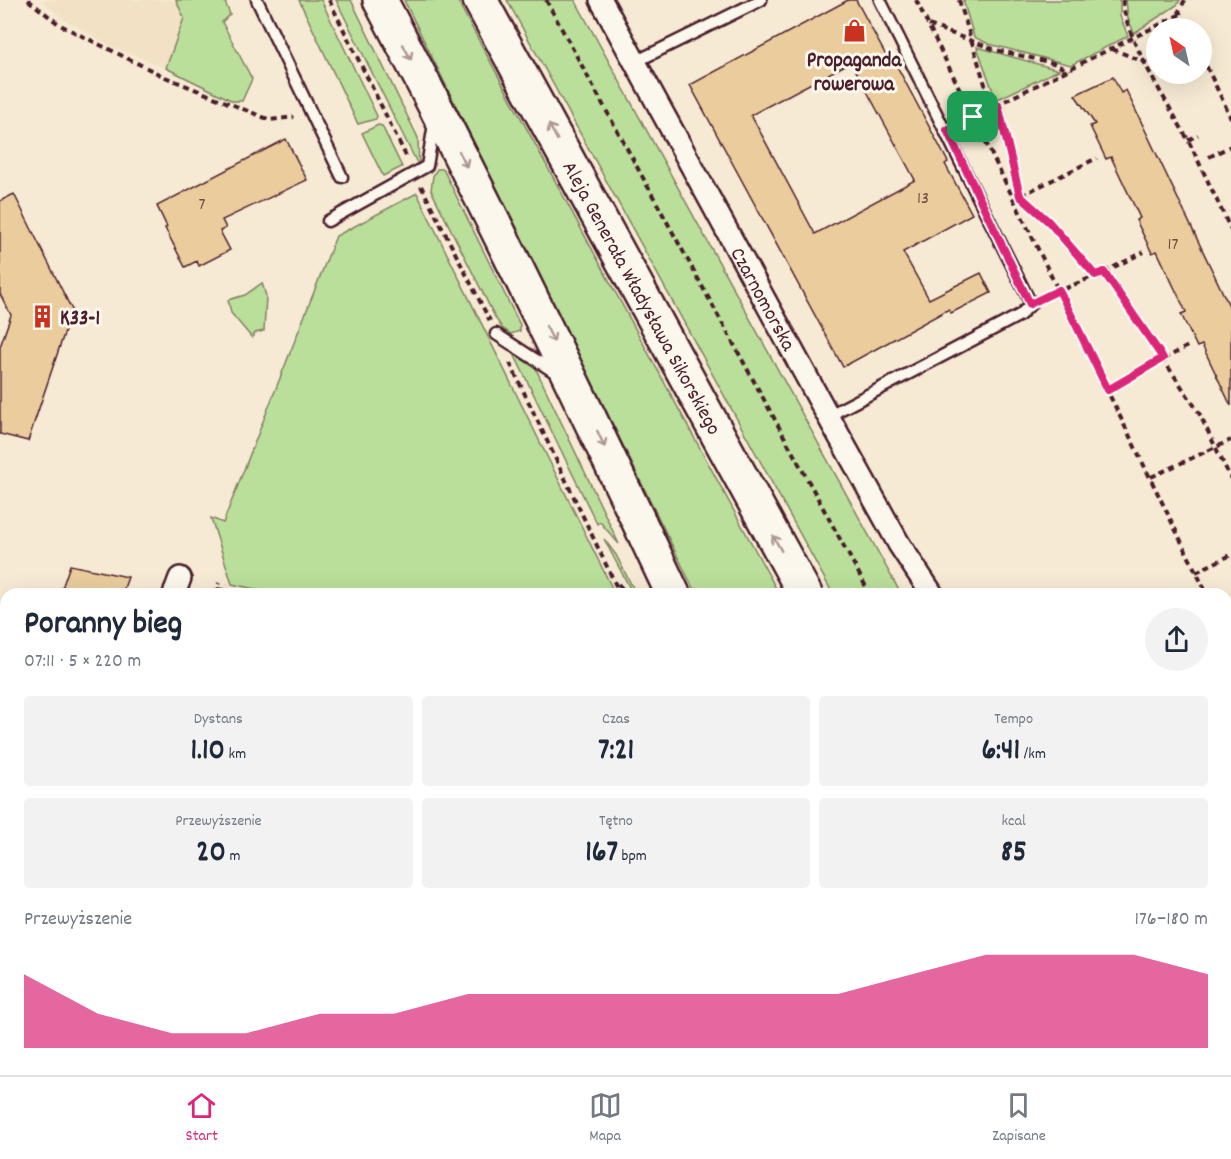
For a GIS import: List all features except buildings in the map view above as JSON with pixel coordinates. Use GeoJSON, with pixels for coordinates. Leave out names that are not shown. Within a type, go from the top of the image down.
{"type":"FeatureCollection","features":[{"type":"Feature","properties":{"kind":"main road"},"geometry":{"type":"LineString","coordinates":[[380,0],[576,386],[670,588]]}},
{"type":"Feature","properties":{"kind":"main road","name":"Aleja Generała Władysława Sikorskiego"},"geometry":{"type":"LineString","coordinates":[[480,0],[802,588]]}},
{"type":"Feature","properties":{"kind":"street","name":"Czarnomorska"},"geometry":{"type":"LineString","coordinates":[[601,0],[899,544],[928,588]]}},
{"type":"Feature","properties":{"kind":"lane"},"geometry":{"type":"LineString","coordinates":[[257,0],[342,177]]}},
{"type":"Feature","properties":{"kind":"lane"},"geometry":{"type":"LineString","coordinates":[[635,62],[761,0]]}},
{"type":"Feature","properties":{"kind":"lane"},"geometry":{"type":"LineString","coordinates":[[828,416],[1020,315],[1030,304],[947,130],[880,0]]}},
{"type":"Feature","properties":{"kind":"lane"},"geometry":{"type":"LineString","coordinates":[[328,221],[427,166],[436,107]]}},
{"type":"Feature","properties":{"kind":"lane"},"geometry":{"type":"LineString","coordinates":[[496,334],[576,386]]}},
{"type":"Feature","properties":{"kind":"path"},"geometry":{"type":"LineString","coordinates":[[28,0],[60,25],[165,77],[270,120],[312,115]]}},
{"type":"Feature","properties":{"kind":"path"},"geometry":{"type":"LineString","coordinates":[[329,0],[496,334],[618,588]]}},
{"type":"Feature","properties":{"kind":"path"},"geometry":{"type":"LineString","coordinates":[[546,0],[867,588]]}},
{"type":"Feature","properties":{"kind":"path"},"geometry":{"type":"LineString","coordinates":[[916,0],[1012,200],[1059,290],[1204,588]]}},
{"type":"Feature","properties":{"kind":"path"},"geometry":{"type":"LineString","coordinates":[[959,0],[992,107]]}},
{"type":"Feature","properties":{"kind":"path"},"geometry":{"type":"LineString","coordinates":[[1123,0],[1124,15],[1146,61]]}},
{"type":"Feature","properties":{"kind":"path"},"geometry":{"type":"LineString","coordinates":[[1183,18],[1179,11],[1185,0]]}},
{"type":"Feature","properties":{"kind":"path"},"geometry":{"type":"LineString","coordinates":[[947,130],[1181,14]]}},
{"type":"Feature","properties":{"kind":"path"},"geometry":{"type":"LineString","coordinates":[[928,25],[972,39],[996,50],[1053,63],[1070,71]]}},
{"type":"Feature","properties":{"kind":"path"},"geometry":{"type":"LineString","coordinates":[[1111,49],[1146,63]]}},
{"type":"Feature","properties":{"kind":"path"},"geometry":{"type":"LineString","coordinates":[[1212,78],[1231,118]]}},
{"type":"Feature","properties":{"kind":"path"},"geometry":{"type":"LineString","coordinates":[[1158,84],[1231,230]]}},
{"type":"Feature","properties":{"kind":"path"},"geometry":{"type":"LineString","coordinates":[[998,105],[1020,196],[1049,222],[1095,275]]}},
{"type":"Feature","properties":{"kind":"path"},"geometry":{"type":"LineString","coordinates":[[1188,140],[1198,135]]}},
{"type":"Feature","properties":{"kind":"path"},"geometry":{"type":"LineString","coordinates":[[1209,157],[1231,146]]}},
{"type":"Feature","properties":{"kind":"path"},"geometry":{"type":"LineString","coordinates":[[1012,200],[1097,158]]}},
{"type":"Feature","properties":{"kind":"path"},"geometry":{"type":"LineString","coordinates":[[1030,304],[1144,252]]}},
{"type":"Feature","properties":{"kind":"path"},"geometry":{"type":"LineString","coordinates":[[1104,272],[1198,411],[1231,479]]}},
{"type":"Feature","properties":{"kind":"path"},"geometry":{"type":"LineString","coordinates":[[1108,390],[1190,345]]}},
{"type":"Feature","properties":{"kind":"path"},"geometry":{"type":"LineString","coordinates":[[1151,477],[1231,440]]}},
{"type":"Feature","properties":{"kind":"path"},"geometry":{"type":"LineString","coordinates":[[1197,572],[1231,555]]}},
{"type":"Feature","properties":{"kind":"path"},"geometry":{"type":"LineString","coordinates":[[616,581],[622,588]]}},
{"type":"Feature","properties":{"kind":"path"},"geometry":{"type":"LineString","coordinates":[[217,588],[219,583]]}},
{"type":"Feature","properties":{"kind":"path"},"geometry":{"type":"LineString","coordinates":[[226,588],[227,584]]}},
{"type":"Feature","properties":{"kind":"shaded area"},"geometry":{"type":"Polygon","coordinates":[[[41,0],[176,0],[184,18],[166,68],[109,45],[64,19],[41,0]]]}},
{"type":"Feature","properties":{"kind":"green space"},"geometry":{"type":"Polygon","coordinates":[[[176,0],[224,0],[230,14],[222,22],[252,79],[242,101],[233,101],[166,68],[184,18],[176,0]]]}},
{"type":"Feature","properties":{"kind":"green space"},"geometry":{"type":"Polygon","coordinates":[[[299,0],[321,0],[377,116],[376,119],[358,124],[299,0]]]}},
{"type":"Feature","properties":{"kind":"green space"},"geometry":{"type":"Polygon","coordinates":[[[336,0],[351,0],[418,138],[419,167],[336,0]]]}},
{"type":"Feature","properties":{"kind":"green space"},"geometry":{"type":"Polygon","coordinates":[[[404,0],[457,0],[776,588],[693,588],[404,0]]]}},
{"type":"Feature","properties":{"kind":"green space"},"geometry":{"type":"Polygon","coordinates":[[[507,0],[575,0],[898,588],[830,588],[507,0]]]}},
{"type":"Feature","properties":{"kind":"green space"},"geometry":{"type":"Polygon","coordinates":[[[963,0],[1120,0],[1120,16],[1128,36],[1071,65],[989,44],[974,37],[963,0]]]}},
{"type":"Feature","properties":{"kind":"green space"},"geometry":{"type":"Polygon","coordinates":[[[1126,0],[1180,0],[1177,5],[1157,18],[1146,18],[1146,25],[1134,33],[1128,18],[1126,0]]]}},
{"type":"Feature","properties":{"kind":"green space"},"geometry":{"type":"Polygon","coordinates":[[[977,47],[1059,70],[996,100],[977,47]]]}},
{"type":"Feature","properties":{"kind":"green space"},"geometry":{"type":"Polygon","coordinates":[[[378,125],[382,126],[402,167],[383,176],[362,133],[378,125]]]}},
{"type":"Feature","properties":{"kind":"green space"},"geometry":{"type":"Polygon","coordinates":[[[437,169],[443,169],[520,325],[520,331],[511,334],[503,329],[496,319],[431,190],[433,176],[437,169]]]}},
{"type":"Feature","properties":{"kind":"green space"},"geometry":{"type":"Polygon","coordinates":[[[417,193],[612,588],[250,588],[232,584],[211,518],[223,523],[336,236],[417,193]]]}},
{"type":"Feature","properties":{"kind":"green space"},"geometry":{"type":"Polygon","coordinates":[[[262,283],[266,296],[264,331],[255,333],[252,338],[231,313],[228,300],[245,295],[262,283]]]}},
{"type":"Feature","properties":{"kind":"green space"},"geometry":{"type":"Polygon","coordinates":[[[514,354],[535,367],[619,544],[600,522],[597,524],[514,354]]]}},
{"type":"Feature","properties":{"kind":"green space"},"geometry":{"type":"Polygon","coordinates":[[[604,539],[616,555],[633,588],[630,588],[604,539]]]}},
{"type":"Feature","properties":{"kind":"place","name":"Propaganda rowerowa"},"geometry":{"type":"Point","coordinates":[854,31]}},
{"type":"Feature","properties":{"kind":"place","name":"K33-1"},"geometry":{"type":"Point","coordinates":[42,317]}},
{"type":"Feature","properties":{"kind":"route"},"geometry":{"type":"LineString","coordinates":[[998,105],[1020,196],[1049,222],[1095,275],[1104,272],[1163,358],[1108,390],[1059,290],[1030,304],[1029,296],[947,130],[973,117],[998,105]]}}]}
